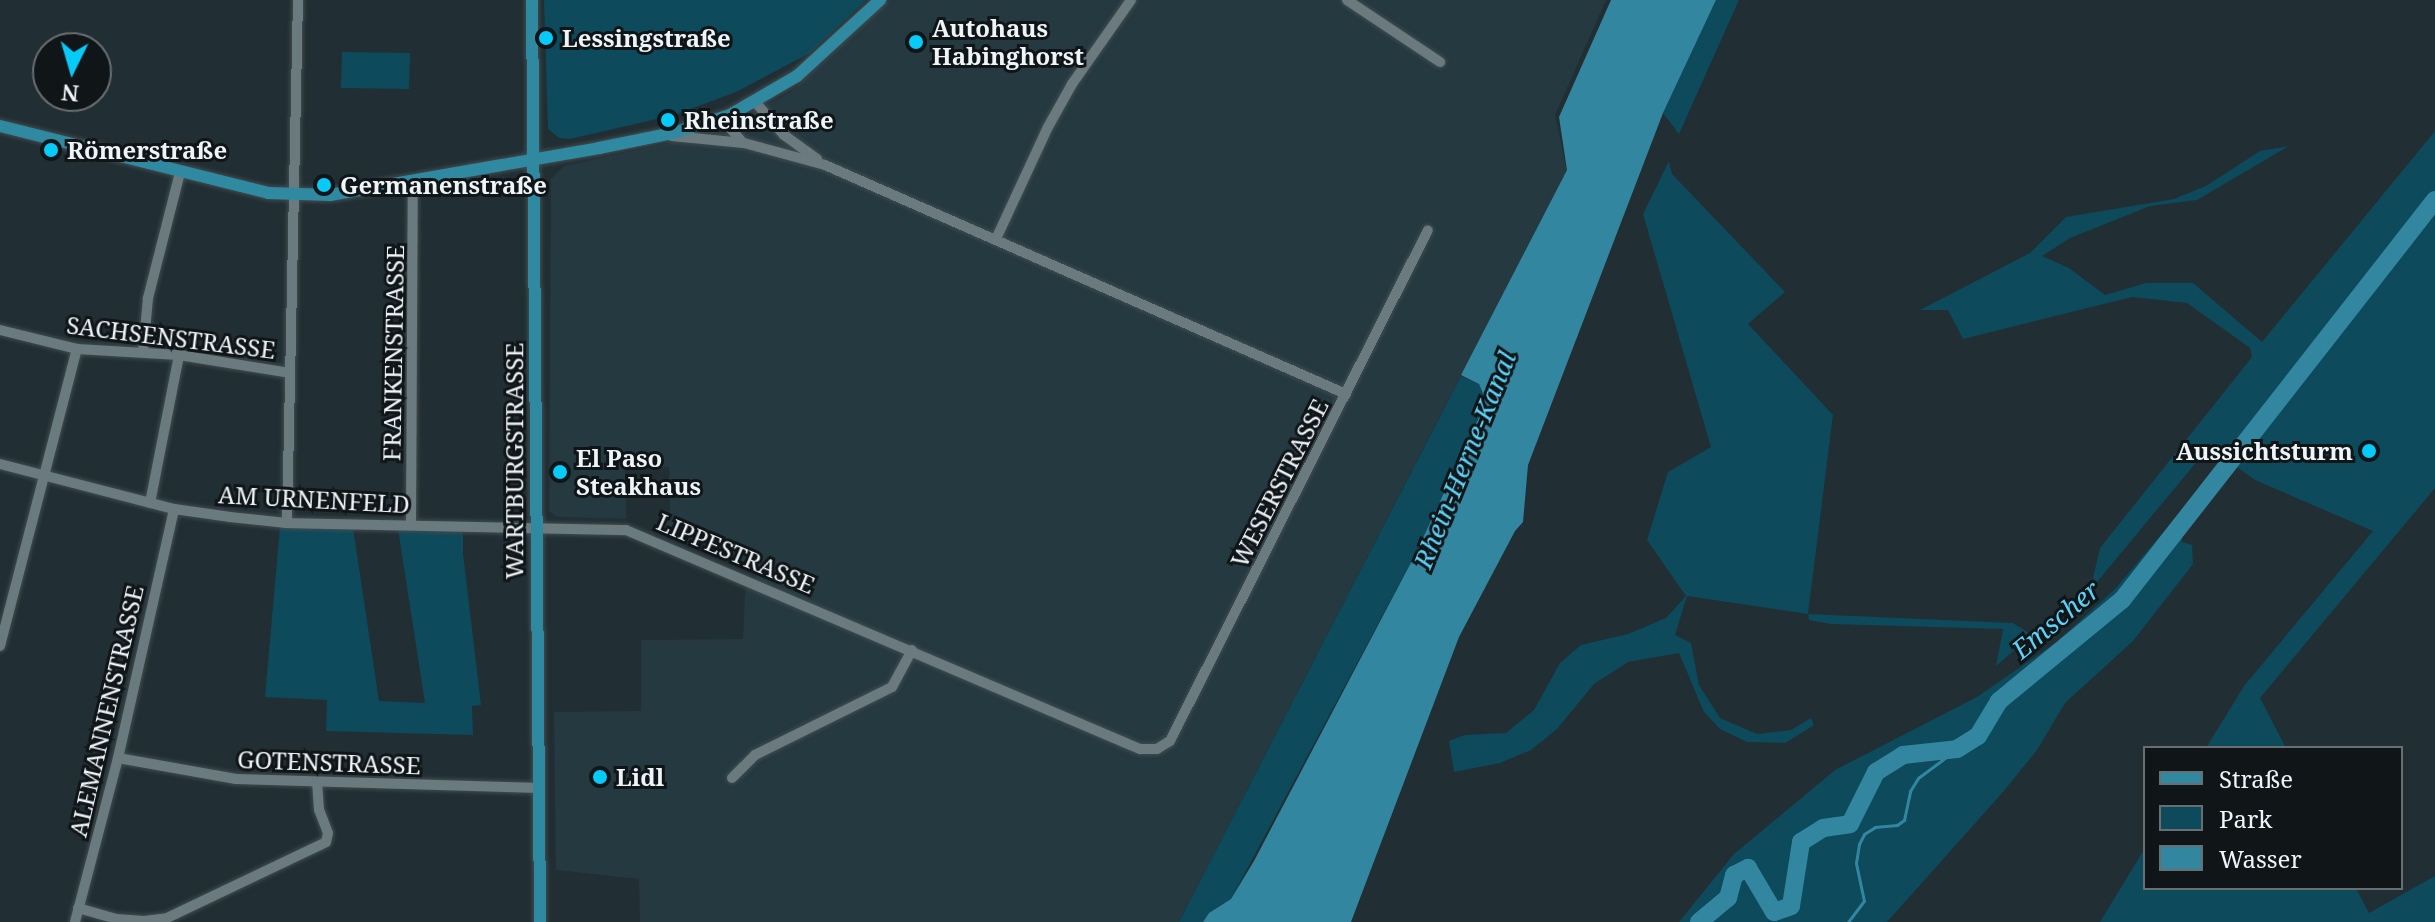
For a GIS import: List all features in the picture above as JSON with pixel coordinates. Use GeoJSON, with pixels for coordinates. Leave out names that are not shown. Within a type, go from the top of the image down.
{"type":"FeatureCollection","features":[{"type":"Feature","properties":{"kind":"main road","name":"WARTBURGSTRASSE"},"geometry":{"type":"LineString","coordinates":[[532,0],[540,922]]}},
{"type":"Feature","properties":{"kind":"main road"},"geometry":{"type":"LineString","coordinates":[[0,126],[180,172],[295,196],[413,181],[662,135],[730,115],[756,103],[815,62],[880,0]]}},
{"type":"Feature","properties":{"kind":"street"},"geometry":{"type":"LineString","coordinates":[[287,523],[298,0]]}},
{"type":"Feature","properties":{"kind":"street"},"geometry":{"type":"LineString","coordinates":[[996,239],[1054,116],[1131,0]]}},
{"type":"Feature","properties":{"kind":"street"},"geometry":{"type":"LineString","coordinates":[[1347,0],[1440,62]]}},
{"type":"Feature","properties":{"kind":"street"},"geometry":{"type":"LineString","coordinates":[[756,103],[784,135],[825,165]]}},
{"type":"Feature","properties":{"kind":"street"},"geometry":{"type":"LineString","coordinates":[[730,115],[730,128],[744,143]]}},
{"type":"Feature","properties":{"kind":"street"},"geometry":{"type":"LineString","coordinates":[[662,135],[744,143],[825,165],[1346,394]]}},
{"type":"Feature","properties":{"kind":"street"},"geometry":{"type":"LineString","coordinates":[[143,352],[148,298],[180,172]]}},
{"type":"Feature","properties":{"kind":"street","name":"FRANKENSTRASSE"},"geometry":{"type":"LineString","coordinates":[[411,525],[413,181]]}},
{"type":"Feature","properties":{"kind":"street","name":"WESERSTRASSE"},"geometry":{"type":"LineString","coordinates":[[1157,749],[1170,741],[1428,230]]}},
{"type":"Feature","properties":{"kind":"street","name":"SACHSENSTRASSE"},"geometry":{"type":"LineString","coordinates":[[0,330],[77,349],[179,355],[290,373]]}},
{"type":"Feature","properties":{"kind":"street"},"geometry":{"type":"LineString","coordinates":[[0,646],[77,349]]}},
{"type":"Feature","properties":{"kind":"street"},"geometry":{"type":"LineString","coordinates":[[150,503],[179,355]]}},
{"type":"Feature","properties":{"kind":"street","name":"AM URNENFELD"},"geometry":{"type":"LineString","coordinates":[[0,464],[174,509],[287,523],[536,527]]}},
{"type":"Feature","properties":{"kind":"street","name":"ALEMANNENSTRASSE"},"geometry":{"type":"LineString","coordinates":[[75,922],[118,758],[174,509]]}},
{"type":"Feature","properties":{"kind":"street","name":"LIPPESTRASSE"},"geometry":{"type":"LineString","coordinates":[[536,527],[613,529],[638,533],[1140,749],[1157,749]]}},
{"type":"Feature","properties":{"kind":"street"},"geometry":{"type":"LineString","coordinates":[[732,778],[755,755],[892,687],[912,650]]}},
{"type":"Feature","properties":{"kind":"street","name":"GOTENSTRASSE"},"geometry":{"type":"LineString","coordinates":[[118,758],[208,776],[540,788]]}},
{"type":"Feature","properties":{"kind":"street"},"geometry":{"type":"LineString","coordinates":[[78,908],[116,919],[144,921],[167,918],[326,842],[328,833],[319,810],[317,782]]}},
{"type":"Feature","properties":{"kind":"shaded area"},"geometry":{"type":"Polygon","coordinates":[[[889,0],[1606,0],[1555,115],[1567,170],[1179,922],[640,922],[639,879],[556,870],[554,712],[641,711],[641,640],[743,639],[745,590],[760,572],[662,530],[670,512],[669,467],[625,466],[626,519],[557,517],[549,511],[551,179],[564,166],[665,144],[740,119],[791,92],[889,0]]]}},
{"type":"Feature","properties":{"kind":"green space"},"geometry":{"type":"Polygon","coordinates":[[[544,0],[866,0],[810,53],[736,92],[674,115],[570,139],[559,138],[548,129],[544,0]]]}},
{"type":"Feature","properties":{"kind":"green space"},"geometry":{"type":"Polygon","coordinates":[[[1716,0],[1739,0],[1679,134],[1663,113],[1716,0]]]}},
{"type":"Feature","properties":{"kind":"green space"},"geometry":{"type":"Polygon","coordinates":[[[342,52],[410,53],[409,89],[341,88],[342,52]]]}},
{"type":"Feature","properties":{"kind":"green space"},"geometry":{"type":"Polygon","coordinates":[[[2435,131],[2435,488],[2260,698],[2285,746],[2207,746],[2244,686],[2373,531],[2255,480],[2209,447],[2097,582],[2093,578],[2100,548],[2252,357],[2250,348],[2187,303],[2132,297],[1963,339],[1948,310],[1920,310],[2030,253],[2066,217],[2174,199],[2206,186],[2260,151],[2289,146],[2197,200],[2150,206],[2070,238],[2042,256],[2069,268],[2105,295],[2146,283],[2193,283],[2262,342],[2435,131]]]}},
{"type":"Feature","properties":{"kind":"green space"},"geometry":{"type":"Polygon","coordinates":[[[1669,161],[1672,174],[1785,292],[1748,324],[1833,415],[1808,614],[1687,596],[1675,635],[1691,643],[1699,685],[1720,718],[1757,734],[1791,730],[1811,718],[1814,725],[1785,743],[1747,742],[1720,729],[1704,712],[1679,653],[1628,662],[1594,684],[1557,729],[1531,750],[1500,763],[1454,772],[1449,741],[1465,735],[1506,733],[1534,710],[1560,663],[1581,645],[1628,634],[1666,618],[1686,596],[1647,540],[1668,472],[1711,447],[1643,214],[1669,161]]]}},
{"type":"Feature","properties":{"kind":"green space"},"geometry":{"type":"Polygon","coordinates":[[[1461,376],[1479,384],[1484,396],[1481,413],[1416,553],[1231,899],[1209,913],[1203,922],[1179,922],[1461,376]]]}},
{"type":"Feature","properties":{"kind":"green space"},"geometry":{"type":"Polygon","coordinates":[[[2176,517],[2183,529],[2182,542],[2192,545],[2193,564],[2133,641],[2065,703],[2037,750],[2003,792],[1887,922],[1679,922],[1734,854],[1835,770],[1977,697],[2055,643],[2115,589],[2176,517]]]}},
{"type":"Feature","properties":{"kind":"green space"},"geometry":{"type":"Polygon","coordinates":[[[280,527],[353,528],[379,701],[425,703],[398,529],[463,529],[463,553],[481,705],[472,706],[473,735],[326,731],[327,700],[265,697],[280,527]]]}},
{"type":"Feature","properties":{"kind":"green space"},"geometry":{"type":"Polygon","coordinates":[[[1808,614],[2013,623],[2032,635],[1996,666],[2003,629],[1831,624],[1809,620],[1808,614]]]}},
{"type":"Feature","properties":{"kind":"green space"},"geometry":{"type":"Polygon","coordinates":[[[2143,851],[2143,890],[2357,890],[2369,913],[2435,876],[2435,922],[2100,922],[2143,851]]]}},
{"type":"Feature","properties":{"kind":"water","name":"Rhein-Herne-Kanal"},"geometry":{"type":"Polygon","coordinates":[[[1611,0],[1716,0],[1663,113],[1528,465],[1523,522],[1515,531],[1459,637],[1351,922],[1203,922],[1209,913],[1231,899],[1254,861],[1416,553],[1481,413],[1484,396],[1479,384],[1461,375],[1567,170],[1559,117],[1611,0]]]}},
{"type":"Feature","properties":{"kind":"waterway","name":"Emscher"},"geometry":{"type":"LineString","coordinates":[[1699,922],[1728,898],[1734,875],[1748,868],[1774,912],[1791,906],[1801,842],[1823,828],[1850,824],[1876,772],[1903,755],[1957,749],[1978,736],[1999,701],[2122,600],[2435,200]]}},
{"type":"Feature","properties":{"kind":"waterway"},"geometry":{"type":"LineString","coordinates":[[1848,922],[1864,901],[1856,863],[1864,834],[1875,827],[1897,825],[1904,820],[1910,791],[1918,778],[1957,749]]}},
{"type":"Feature","properties":{"kind":"place","name":"Lessingstraße"},"geometry":{"type":"Point","coordinates":[546,38]}},
{"type":"Feature","properties":{"kind":"place","name":"Autohaus Habinghorst"},"geometry":{"type":"Point","coordinates":[916,42]}},
{"type":"Feature","properties":{"kind":"place","name":"Rheinstraße"},"geometry":{"type":"Point","coordinates":[668,120]}},
{"type":"Feature","properties":{"kind":"place","name":"Römerstraße"},"geometry":{"type":"Point","coordinates":[51,150]}},
{"type":"Feature","properties":{"kind":"place","name":"Germanenstraße"},"geometry":{"type":"Point","coordinates":[324,185]}},
{"type":"Feature","properties":{"kind":"place","name":"Aussichtsturm"},"geometry":{"type":"Point","coordinates":[2369,451]}},
{"type":"Feature","properties":{"kind":"place","name":"El Paso Steakhaus"},"geometry":{"type":"Point","coordinates":[560,472]}},
{"type":"Feature","properties":{"kind":"place","name":"Lidl"},"geometry":{"type":"Point","coordinates":[600,777]}}]}
